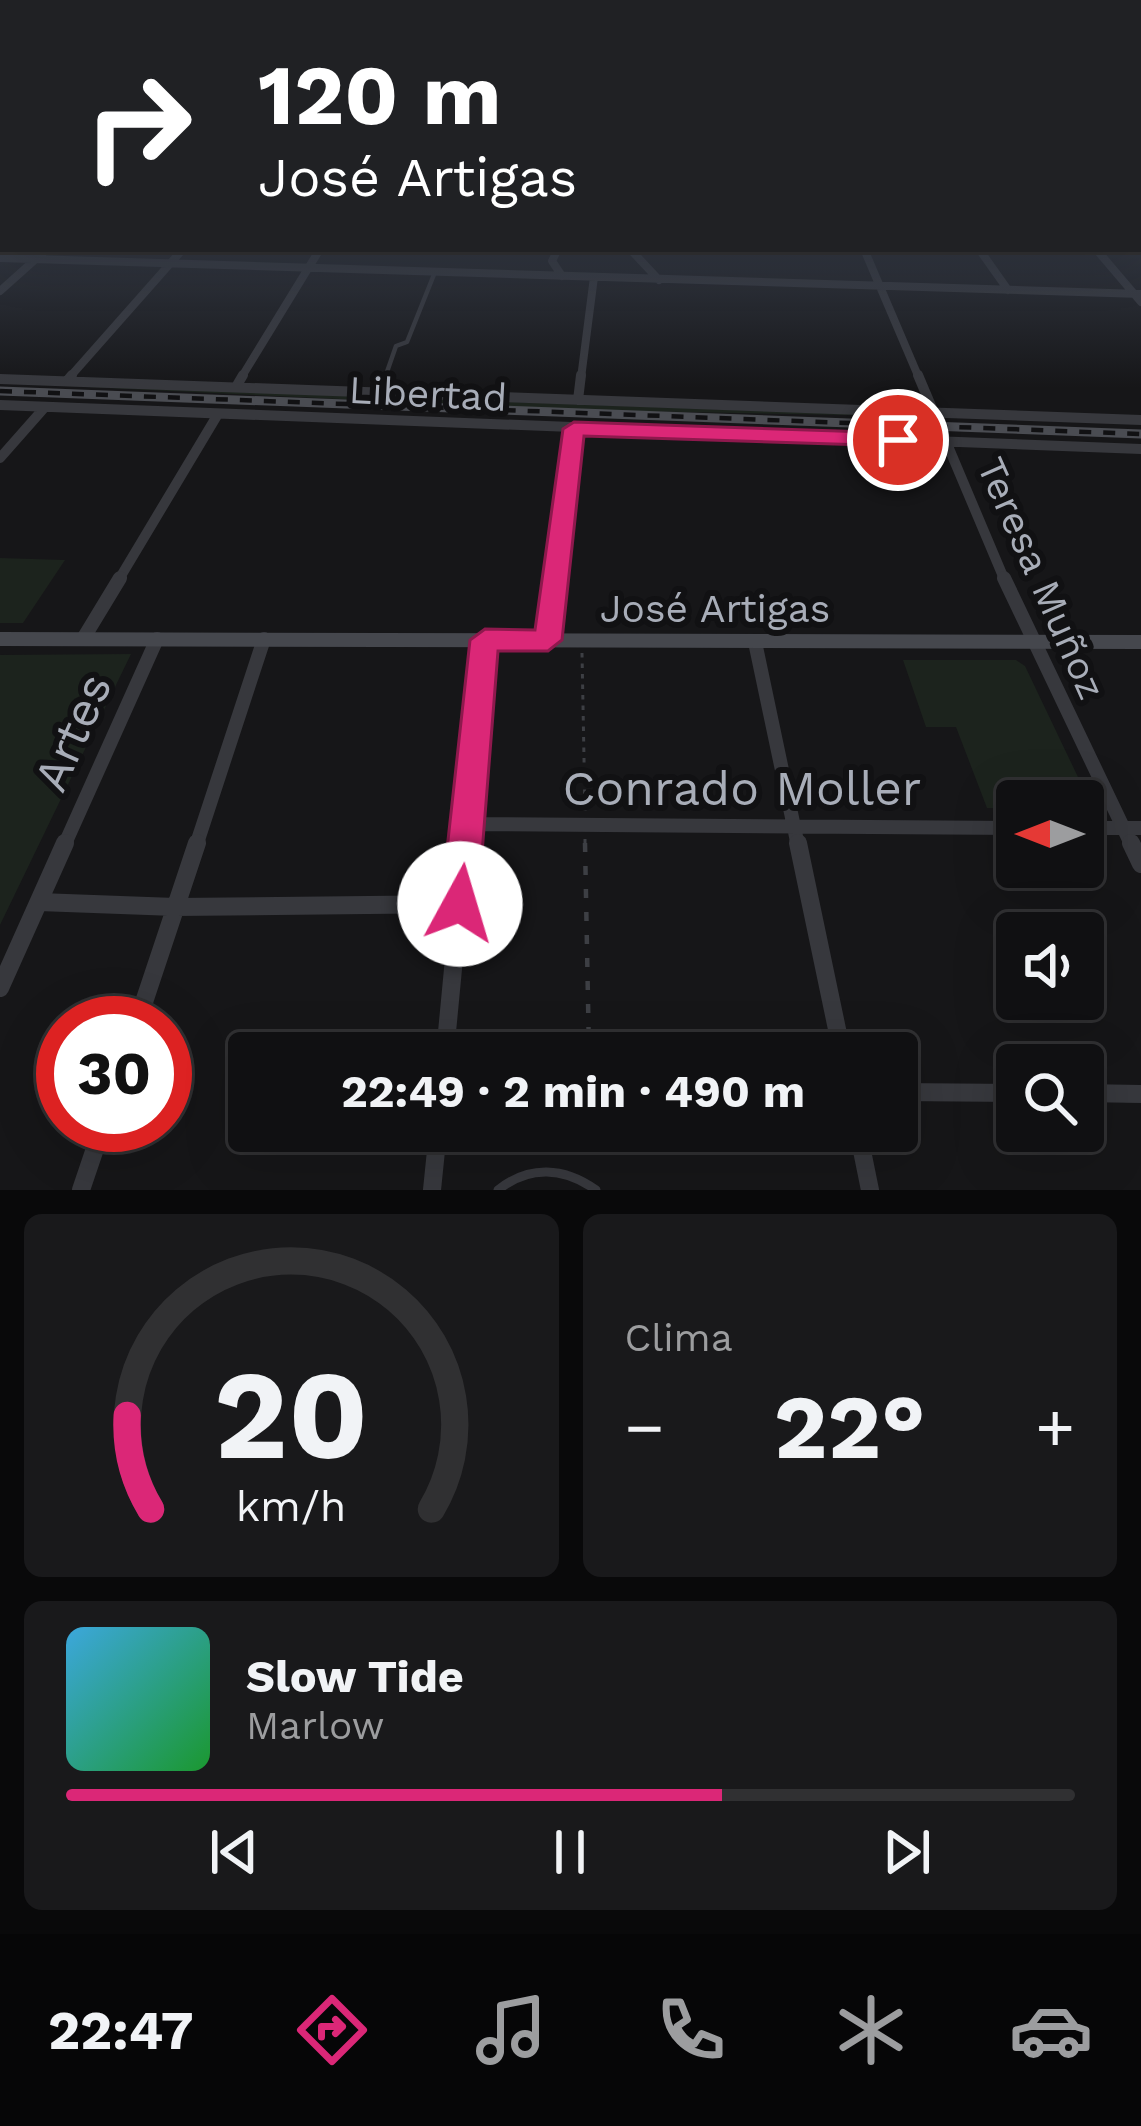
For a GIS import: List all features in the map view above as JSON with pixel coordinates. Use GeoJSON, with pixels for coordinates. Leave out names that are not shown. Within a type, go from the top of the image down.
{"type":"FeatureCollection","features":[{"type":"Feature","properties":{"kind":"street"},"geometry":{"type":"LineString","coordinates":[[67,381],[159,277]]}},
{"type":"Feature","properties":{"kind":"street"},"geometry":{"type":"LineString","coordinates":[[236,387],[303,277]]}},
{"type":"Feature","properties":{"kind":"street"},"geometry":{"type":"LineString","coordinates":[[571,277],[1138,297]]}},
{"type":"Feature","properties":{"kind":"street"},"geometry":{"type":"LineString","coordinates":[[656,277],[659,280]]}},
{"type":"Feature","properties":{"kind":"street","name":"Teresa Muñoz"},"geometry":{"type":"LineString","coordinates":[[877,277],[1031,641],[1141,864]]}},
{"type":"Feature","properties":{"kind":"street"},"geometry":{"type":"LineString","coordinates":[[998,277],[1008,290]]}},
{"type":"Feature","properties":{"kind":"street"},"geometry":{"type":"LineString","coordinates":[[578,400],[594,278]]}},
{"type":"Feature","properties":{"kind":"street"},"geometry":{"type":"LineString","coordinates":[[0,379],[1141,420]]}},
{"type":"Feature","properties":{"kind":"street","name":"Libertad"},"geometry":{"type":"LineString","coordinates":[[0,405],[1141,449]]}},
{"type":"Feature","properties":{"kind":"street"},"geometry":{"type":"LineString","coordinates":[[0,458],[44,406]]}},
{"type":"Feature","properties":{"kind":"street"},"geometry":{"type":"LineString","coordinates":[[82,638],[218,414]]}},
{"type":"Feature","properties":{"kind":"street"},"geometry":{"type":"LineString","coordinates":[[548,640],[574,429]]}},
{"type":"Feature","properties":{"kind":"street","name":"Artes"},"geometry":{"type":"LineString","coordinates":[[0,988],[157,638]]}},
{"type":"Feature","properties":{"kind":"street","name":"José Artigas"},"geometry":{"type":"LineString","coordinates":[[0,639],[1141,641]]}},
{"type":"Feature","properties":{"kind":"street"},"geometry":{"type":"LineString","coordinates":[[145,996],[264,639]]}},
{"type":"Feature","properties":{"kind":"street"},"geometry":{"type":"LineString","coordinates":[[447,1032],[485,640]]}},
{"type":"Feature","properties":{"kind":"street"},"geometry":{"type":"LineString","coordinates":[[755,641],[838,1032]]}},
{"type":"Feature","properties":{"kind":"street","name":"Conrado Moller"},"geometry":{"type":"LineString","coordinates":[[468,824],[996,828]]}},
{"type":"Feature","properties":{"kind":"street"},"geometry":{"type":"LineString","coordinates":[[1104,828],[1141,828]]}},
{"type":"Feature","properties":{"kind":"street"},"geometry":{"type":"LineString","coordinates":[[39,902],[175,907],[460,904]]}},
{"type":"Feature","properties":{"kind":"street"},"geometry":{"type":"LineString","coordinates":[[918,1092],[996,1093]]}},
{"type":"Feature","properties":{"kind":"street"},"geometry":{"type":"LineString","coordinates":[[1104,1094],[1141,1094]]}},
{"type":"Feature","properties":{"kind":"street"},"geometry":{"type":"LineString","coordinates":[[81,1190],[94,1152]]}},
{"type":"Feature","properties":{"kind":"street"},"geometry":{"type":"LineString","coordinates":[[433,1190],[436,1152]]}},
{"type":"Feature","properties":{"kind":"street"},"geometry":{"type":"LineString","coordinates":[[862,1152],[870,1190]]}},
{"type":"Feature","properties":{"kind":"lane"},"geometry":{"type":"LineString","coordinates":[[380,392],[396,346],[407,342],[433,277]]}},
{"type":"Feature","properties":{"kind":"lane"},"geometry":{"type":"LineString","coordinates":[[498,1190],[521,1173],[552,1172],[568,1173],[596,1190]]}},
{"type":"Feature","properties":{"kind":"path"},"geometry":{"type":"LineString","coordinates":[[581,641],[589,1032]]}},
{"type":"Feature","properties":{"kind":"shaded area"},"geometry":{"type":"Polygon","coordinates":[[[0,383],[900,416],[573,410],[0,383]]]}},
{"type":"Feature","properties":{"kind":"shaded area"},"geometry":{"type":"Polygon","coordinates":[[[0,558],[65,560],[23,623],[0,623],[0,558]]]}},
{"type":"Feature","properties":{"kind":"shaded area"},"geometry":{"type":"Polygon","coordinates":[[[131,654],[0,925],[0,655],[131,654]]]}},
{"type":"Feature","properties":{"kind":"shaded area"},"geometry":{"type":"Polygon","coordinates":[[[903,660],[1016,660],[1025,666],[1079,780],[996,780],[996,808],[987,808],[956,727],[926,727],[903,660]]]}},
{"type":"Feature","properties":{"kind":"railway"},"geometry":{"type":"LineString","coordinates":[[0,391],[1141,434]]}},
{"type":"Feature","properties":{"kind":"route"},"geometry":{"type":"LineString","coordinates":[[460,904],[485,640],[548,640],[574,429],[898,440]]}}]}
